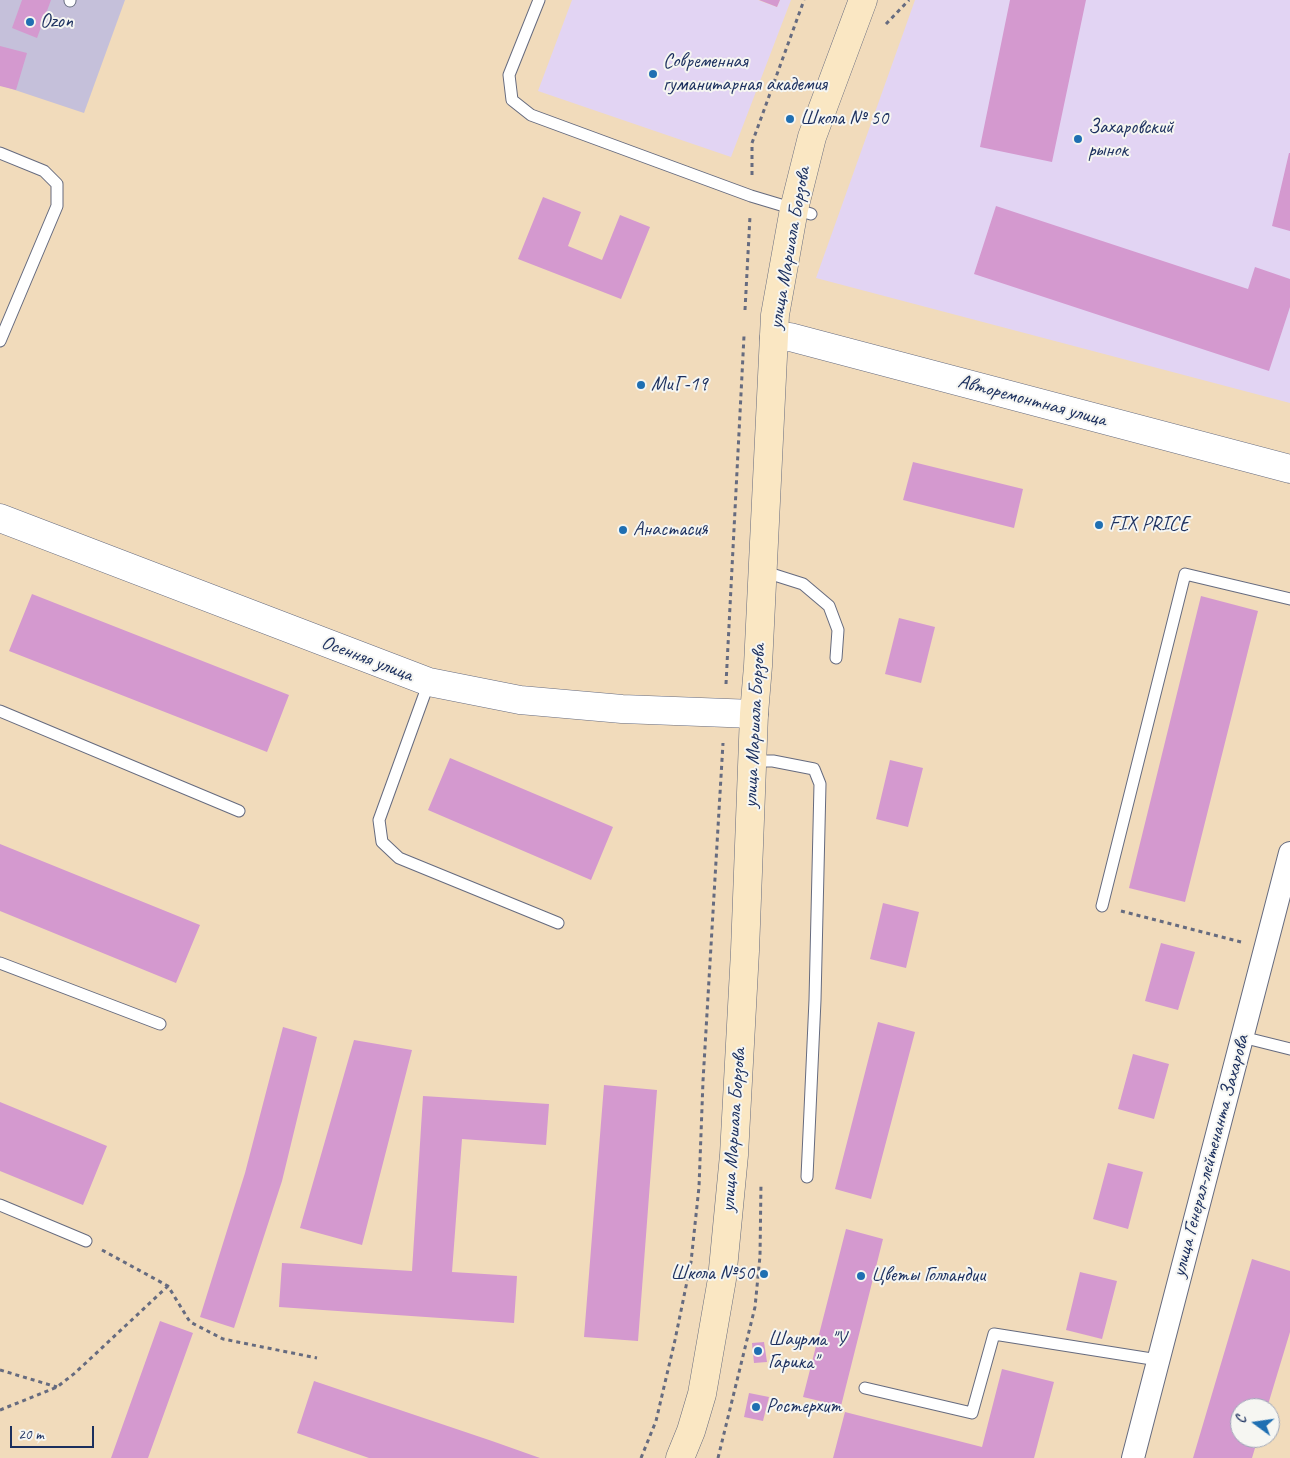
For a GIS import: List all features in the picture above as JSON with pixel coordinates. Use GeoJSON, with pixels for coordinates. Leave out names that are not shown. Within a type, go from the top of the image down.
{"type":"FeatureCollection","features":[{"type":"Feature","properties":{"kind":"main road","name":"улица Маршала Борзова"},"geometry":{"type":"LineString","coordinates":[[680,1458],[691,1431],[702,1394],[722,1279],[734,1155],[746,951],[754,714],[775,315],[802,212],[812,137],[863,0]]}},
{"type":"Feature","properties":{"kind":"street","name":"Авторемонтная улица"},"geometry":{"type":"LineString","coordinates":[[774,338],[790,336],[1290,469]]}},
{"type":"Feature","properties":{"kind":"street","name":"Осенняя улица"},"geometry":{"type":"LineString","coordinates":[[0,518],[429,682],[520,700],[622,709],[754,714]]}},
{"type":"Feature","properties":{"kind":"street","name":"улица Генерал-лейтенанта Захарова"},"geometry":{"type":"LineString","coordinates":[[1133,1458],[1290,853]]}},
{"type":"Feature","properties":{"kind":"lane"},"geometry":{"type":"LineString","coordinates":[[538,0],[509,74],[512,100],[531,115],[751,196],[802,212]]}},
{"type":"Feature","properties":{"kind":"lane"},"geometry":{"type":"LineString","coordinates":[[0,153],[44,171],[57,184],[57,206],[0,341]]}},
{"type":"Feature","properties":{"kind":"lane"},"geometry":{"type":"LineString","coordinates":[[762,571],[802,584],[829,606],[838,630],[836,658]]}},
{"type":"Feature","properties":{"kind":"lane"},"geometry":{"type":"LineString","coordinates":[[1102,906],[1185,574],[1290,600]]}},
{"type":"Feature","properties":{"kind":"lane"},"geometry":{"type":"LineString","coordinates":[[429,682],[379,820],[382,842],[398,858],[558,922]]}},
{"type":"Feature","properties":{"kind":"lane"},"geometry":{"type":"LineString","coordinates":[[0,711],[239,810]]}},
{"type":"Feature","properties":{"kind":"lane"},"geometry":{"type":"LineString","coordinates":[[752,761],[773,761],[814,770],[820,784],[815,1000],[807,1177]]}},
{"type":"Feature","properties":{"kind":"lane"},"geometry":{"type":"LineString","coordinates":[[0,963],[160,1024]]}},
{"type":"Feature","properties":{"kind":"lane"},"geometry":{"type":"LineString","coordinates":[[1242,1036],[1290,1050]]}},
{"type":"Feature","properties":{"kind":"lane"},"geometry":{"type":"LineString","coordinates":[[0,1205],[86,1241]]}},
{"type":"Feature","properties":{"kind":"lane"},"geometry":{"type":"LineString","coordinates":[[866,1388],[972,1413],[994,1334],[1158,1360]]}},
{"type":"Feature","properties":{"kind":"path"},"geometry":{"type":"LineString","coordinates":[[883,28],[893,15],[909,0]]}},
{"type":"Feature","properties":{"kind":"path"},"geometry":{"type":"LineString","coordinates":[[1102,906],[1265,948]]}},
{"type":"Feature","properties":{"kind":"path"},"geometry":{"type":"LineString","coordinates":[[718,1458],[755,1307],[760,1256],[761,1176]]}},
{"type":"Feature","properties":{"kind":"path"},"geometry":{"type":"LineString","coordinates":[[86,1241],[168,1286],[190,1322],[223,1340],[317,1358]]}},
{"type":"Feature","properties":{"kind":"path"},"geometry":{"type":"LineString","coordinates":[[0,1410],[57,1387],[75,1374],[168,1286]]}},
{"type":"Feature","properties":{"kind":"path"},"geometry":{"type":"LineString","coordinates":[[0,1370],[57,1387]]}},
{"type":"Feature","properties":{"kind":"shaded area"},"geometry":{"type":"Polygon","coordinates":[[[0,0],[125,0],[84,113],[0,85],[0,0]]]}},
{"type":"Feature","properties":{"kind":"shaded area","name":"Современная гуманитарная академия"},"geometry":{"type":"Polygon","coordinates":[[[572,0],[758,0],[777,7],[780,0],[791,0],[731,157],[538,91],[572,0]]]}},
{"type":"Feature","properties":{"kind":"shaded area","name":"Захаровский рынок"},"geometry":{"type":"Polygon","coordinates":[[[915,0],[1290,0],[1290,403],[816,278],[915,0]]]}},
{"type":"Feature","properties":{"kind":"building"},"geometry":{"type":"Polygon","coordinates":[[[22,0],[51,0],[37,38],[12,28],[22,0]]]}},
{"type":"Feature","properties":{"kind":"building"},"geometry":{"type":"Polygon","coordinates":[[[759,0],[780,0],[777,7],[759,0]]]}},
{"type":"Feature","properties":{"kind":"building"},"geometry":{"type":"Polygon","coordinates":[[[1010,0],[1086,0],[1052,162],[980,147],[1010,0]]]}},
{"type":"Feature","properties":{"kind":"building"},"geometry":{"type":"Polygon","coordinates":[[[0,46],[27,53],[16,90],[0,86],[0,46]]]}},
{"type":"Feature","properties":{"kind":"building"},"geometry":{"type":"Polygon","coordinates":[[[1290,153],[1290,231],[1272,226],[1290,153]]]}},
{"type":"Feature","properties":{"kind":"building"},"geometry":{"type":"Polygon","coordinates":[[[543,197],[581,212],[568,246],[602,260],[620,215],[650,227],[621,299],[518,259],[543,197]]]}},
{"type":"Feature","properties":{"kind":"building"},"geometry":{"type":"Polygon","coordinates":[[[996,206],[1248,289],[1255,267],[1290,279],[1290,307],[1269,371],[974,274],[996,206]]]}},
{"type":"Feature","properties":{"kind":"building"},"geometry":{"type":"Polygon","coordinates":[[[913,462],[1023,489],[1014,528],[903,500],[913,462]]]}},
{"type":"Feature","properties":{"kind":"building"},"geometry":{"type":"Polygon","coordinates":[[[32,594],[289,695],[267,752],[9,651],[32,594]]]}},
{"type":"Feature","properties":{"kind":"building"},"geometry":{"type":"Polygon","coordinates":[[[1201,596],[1258,611],[1185,902],[1129,888],[1201,596]]]}},
{"type":"Feature","properties":{"kind":"building"},"geometry":{"type":"Polygon","coordinates":[[[899,618],[935,627],[921,683],[885,674],[899,618]]]}},
{"type":"Feature","properties":{"kind":"building"},"geometry":{"type":"Polygon","coordinates":[[[450,758],[613,827],[591,880],[428,810],[450,758]]]}},
{"type":"Feature","properties":{"kind":"building"},"geometry":{"type":"Polygon","coordinates":[[[890,760],[923,768],[908,827],[876,819],[890,760]]]}},
{"type":"Feature","properties":{"kind":"building"},"geometry":{"type":"Polygon","coordinates":[[[0,844],[200,925],[176,983],[0,911],[0,844]]]}},
{"type":"Feature","properties":{"kind":"building"},"geometry":{"type":"Polygon","coordinates":[[[883,903],[919,912],[906,968],[870,959],[883,903]]]}},
{"type":"Feature","properties":{"kind":"building"},"geometry":{"type":"Polygon","coordinates":[[[1161,943],[1195,952],[1178,1010],[1145,1001],[1161,943]]]}},
{"type":"Feature","properties":{"kind":"building"},"geometry":{"type":"Polygon","coordinates":[[[878,1022],[915,1032],[871,1199],[835,1189],[878,1022]]]}},
{"type":"Feature","properties":{"kind":"building"},"geometry":{"type":"Polygon","coordinates":[[[283,1027],[317,1037],[282,1181],[234,1328],[200,1317],[245,1173],[283,1027]]]}},
{"type":"Feature","properties":{"kind":"building"},"geometry":{"type":"Polygon","coordinates":[[[354,1040],[412,1050],[362,1245],[300,1228],[354,1040]]]}},
{"type":"Feature","properties":{"kind":"building"},"geometry":{"type":"Polygon","coordinates":[[[1133,1054],[1169,1064],[1154,1119],[1118,1109],[1133,1054]]]}},
{"type":"Feature","properties":{"kind":"building"},"geometry":{"type":"Polygon","coordinates":[[[604,1085],[657,1090],[638,1341],[584,1337],[604,1085]]]}},
{"type":"Feature","properties":{"kind":"building"},"geometry":{"type":"Polygon","coordinates":[[[423,1096],[549,1104],[546,1145],[462,1139],[452,1272],[517,1276],[514,1323],[279,1307],[282,1263],[412,1271],[423,1096]]]}},
{"type":"Feature","properties":{"kind":"building"},"geometry":{"type":"Polygon","coordinates":[[[0,1102],[107,1146],[83,1205],[0,1171],[0,1102]]]}},
{"type":"Feature","properties":{"kind":"building"},"geometry":{"type":"Polygon","coordinates":[[[1108,1163],[1143,1172],[1128,1229],[1093,1219],[1108,1163]]]}},
{"type":"Feature","properties":{"kind":"building"},"geometry":{"type":"Polygon","coordinates":[[[846,1229],[883,1239],[841,1406],[803,1397],[846,1229]]]}},
{"type":"Feature","properties":{"kind":"building"},"geometry":{"type":"Polygon","coordinates":[[[1252,1259],[1290,1271],[1290,1332],[1270,1398],[1230,1398],[1230,1448],[1255,1448],[1252,1458],[1193,1458],[1252,1259]]]}},
{"type":"Feature","properties":{"kind":"building"},"geometry":{"type":"Polygon","coordinates":[[[1080,1272],[1117,1281],[1102,1339],[1066,1330],[1080,1272]]]}},
{"type":"Feature","properties":{"kind":"building"},"geometry":{"type":"Polygon","coordinates":[[[160,1321],[193,1333],[148,1458],[111,1458],[160,1321]]]}},
{"type":"Feature","properties":{"kind":"building"},"geometry":{"type":"Polygon","coordinates":[[[764,1342],[767,1362],[754,1363],[752,1343],[764,1342]]]}},
{"type":"Feature","properties":{"kind":"building"},"geometry":{"type":"Polygon","coordinates":[[[1002,1369],[1054,1382],[1034,1458],[833,1458],[845,1412],[982,1447],[1002,1369]]]}},
{"type":"Feature","properties":{"kind":"building"},"geometry":{"type":"Polygon","coordinates":[[[314,1381],[540,1458],[369,1458],[297,1433],[314,1381]]]}},
{"type":"Feature","properties":{"kind":"building"},"geometry":{"type":"Polygon","coordinates":[[[749,1393],[769,1397],[763,1421],[744,1417],[749,1393]]]}},
{"type":"Feature","properties":{"kind":"place","name":"Ozon"},"geometry":{"type":"Point","coordinates":[30,22]}},
{"type":"Feature","properties":{"kind":"place","name":"Современная гуманитарная академия"},"geometry":{"type":"Point","coordinates":[653,74]}},
{"type":"Feature","properties":{"kind":"place","name":"Школа № 50"},"geometry":{"type":"Point","coordinates":[790,119]}},
{"type":"Feature","properties":{"kind":"place","name":"Захаровский рынок"},"geometry":{"type":"Point","coordinates":[1078,139]}},
{"type":"Feature","properties":{"kind":"place","name":"МиГ-19"},"geometry":{"type":"Point","coordinates":[641,385]}},
{"type":"Feature","properties":{"kind":"place","name":"FIX PRICE"},"geometry":{"type":"Point","coordinates":[1099,525]}},
{"type":"Feature","properties":{"kind":"place","name":"Анастасия"},"geometry":{"type":"Point","coordinates":[623,530]}},
{"type":"Feature","properties":{"kind":"place","name":"Школа №50"},"geometry":{"type":"Point","coordinates":[764,1274]}},
{"type":"Feature","properties":{"kind":"place","name":"Цветы Голландии"},"geometry":{"type":"Point","coordinates":[861,1276]}},
{"type":"Feature","properties":{"kind":"place","name":"Шаурма \"У Гарика\""},"geometry":{"type":"Point","coordinates":[758,1351]}},
{"type":"Feature","properties":{"kind":"place","name":"Ростерхит"},"geometry":{"type":"Point","coordinates":[756,1407]}}]}
